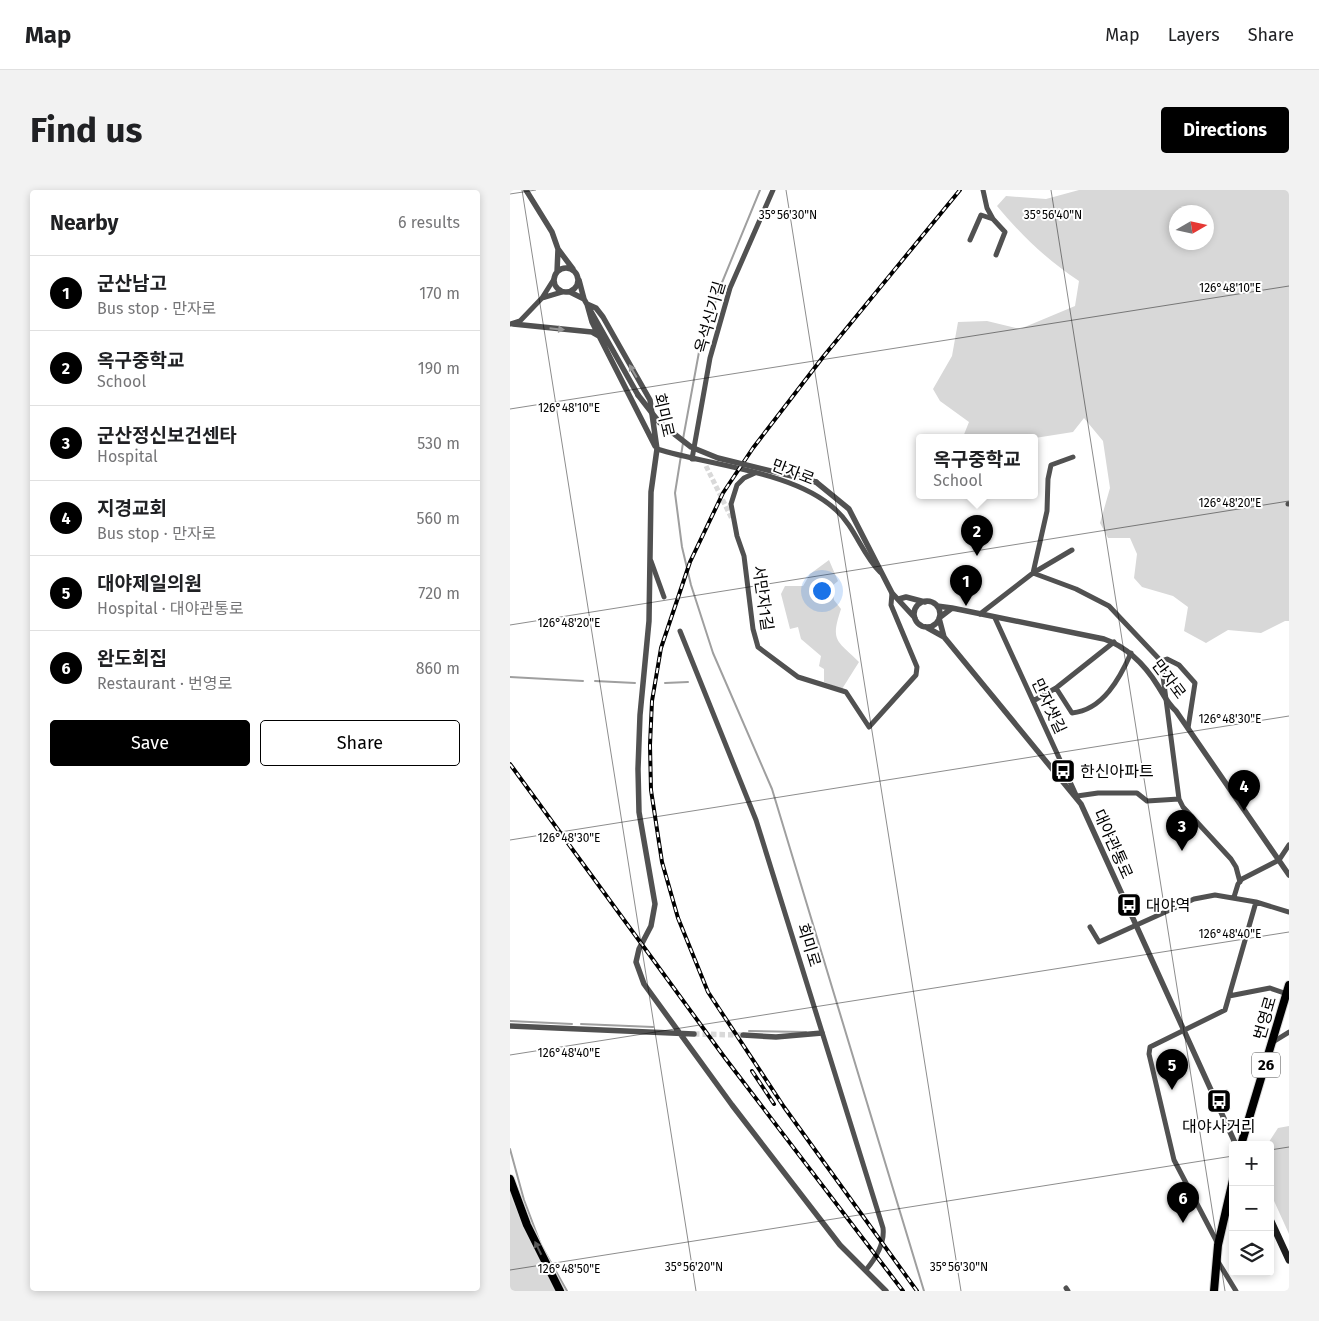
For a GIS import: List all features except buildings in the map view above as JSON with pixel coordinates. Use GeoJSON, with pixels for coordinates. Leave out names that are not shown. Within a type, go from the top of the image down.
{"type":"FeatureCollection","features":[{"type":"Feature","properties":{"kind":"main road","name":"번영로"},"geometry":{"type":"LineString","coordinates":[[1242,1141],[1289,985]]}},
{"type":"Feature","properties":{"kind":"main road"},"geometry":{"type":"LineString","coordinates":[[510,1179],[527,1225],[560,1291]]}},
{"type":"Feature","properties":{"kind":"main road"},"geometry":{"type":"LineString","coordinates":[[1214,1291],[1218,1245],[1229,1201]]}},
{"type":"Feature","properties":{"kind":"main road"},"geometry":{"type":"LineString","coordinates":[[1274,1228],[1289,1260]]}},
{"type":"Feature","properties":{"kind":"street"},"geometry":{"type":"LineString","coordinates":[[526,190],[552,232],[558,250],[578,278],[586,301]]}},
{"type":"Feature","properties":{"kind":"street","name":"옥석신기길"},"geometry":{"type":"LineString","coordinates":[[692,459],[710,358],[730,288],[773,190]]}},
{"type":"Feature","properties":{"kind":"street"},"geometry":{"type":"LineString","coordinates":[[983,190],[992,219]]}},
{"type":"Feature","properties":{"kind":"street"},"geometry":{"type":"LineString","coordinates":[[970,240],[981,215],[992,219],[1005,232],[996,256]]}},
{"type":"Feature","properties":{"kind":"street"},"geometry":{"type":"LineString","coordinates":[[512,324],[527,316],[542,298],[554,279],[557,272],[558,250]]}},
{"type":"Feature","properties":{"kind":"street"},"geometry":{"type":"LineString","coordinates":[[557,272],[567,268],[574,271]]}},
{"type":"Feature","properties":{"kind":"street"},"geometry":{"type":"LineString","coordinates":[[570,292],[577,286],[578,278]]}},
{"type":"Feature","properties":{"kind":"street"},"geometry":{"type":"LineString","coordinates":[[554,279],[556,287],[562,292]]}},
{"type":"Feature","properties":{"kind":"street"},"geometry":{"type":"LineString","coordinates":[[542,298],[562,292],[570,292],[586,301]]}},
{"type":"Feature","properties":{"kind":"street","name":"만자로"},"geometry":{"type":"LineString","coordinates":[[586,301],[638,395],[659,422],[686,445],[718,458],[816,482],[849,509],[892,592],[915,618]]}},
{"type":"Feature","properties":{"kind":"street","name":"회미로"},"geometry":{"type":"LineString","coordinates":[[586,301],[592,322],[657,449]]}},
{"type":"Feature","properties":{"kind":"street","name":"회미로"},"geometry":{"type":"LineString","coordinates":[[586,301],[596,308],[603,317],[650,400],[657,449]]}},
{"type":"Feature","properties":{"kind":"street"},"geometry":{"type":"LineString","coordinates":[[512,324],[592,332],[600,336]]}},
{"type":"Feature","properties":{"kind":"street"},"geometry":{"type":"LineString","coordinates":[[657,449],[651,492],[648,554],[648,621],[640,715],[638,769],[639,812],[655,904],[651,926],[639,949],[636,962],[644,984],[679,1033],[840,1245],[886,1291]]}},
{"type":"Feature","properties":{"kind":"street","name":"만자로"},"geometry":{"type":"LineString","coordinates":[[657,449],[686,458],[755,473],[808,490],[836,510],[850,527],[874,566],[883,576]]}},
{"type":"Feature","properties":{"kind":"street"},"geometry":{"type":"LineString","coordinates":[[1032,573],[1047,511],[1048,479],[1051,465],[1073,457]]}},
{"type":"Feature","properties":{"kind":"street"},"geometry":{"type":"LineString","coordinates":[[702,461],[706,466]]}},
{"type":"Feature","properties":{"kind":"street","name":"서만자1길"},"geometry":{"type":"LineString","coordinates":[[755,473],[744,478],[737,485],[731,504],[738,530],[737,536],[744,556],[753,628],[758,647],[798,677],[846,692],[869,727],[916,676],[917,667],[890,605],[892,592]]}},
{"type":"Feature","properties":{"kind":"street","name":"서만자1길"},"geometry":{"type":"LineString","coordinates":[[732,519],[738,530]]}},
{"type":"Feature","properties":{"kind":"street"},"geometry":{"type":"LineString","coordinates":[[980,614],[1032,573],[1072,550]]}},
{"type":"Feature","properties":{"kind":"street"},"geometry":{"type":"LineString","coordinates":[[648,554],[664,597]]}},
{"type":"Feature","properties":{"kind":"street"},"geometry":{"type":"LineString","coordinates":[[1032,573],[1076,589],[1110,606],[1161,660],[1179,799],[1183,807],[1231,859],[1236,867],[1240,882],[1234,897]]}},
{"type":"Feature","properties":{"kind":"street"},"geometry":{"type":"LineString","coordinates":[[899,599],[906,597],[924,602],[933,602],[937,606],[944,637]]}},
{"type":"Feature","properties":{"kind":"street"},"geometry":{"type":"LineString","coordinates":[[924,602],[916,610],[915,618],[924,626],[944,637]]}},
{"type":"Feature","properties":{"kind":"street","name":"만자로"},"geometry":{"type":"LineString","coordinates":[[937,606],[1114,642],[1131,653],[1157,684],[1168,704],[1176,711],[1289,875]]}},
{"type":"Feature","properties":{"kind":"street"},"geometry":{"type":"LineString","coordinates":[[924,626],[932,626],[952,608]]}},
{"type":"Feature","properties":{"kind":"street","name":"만자샛길"},"geometry":{"type":"LineString","coordinates":[[995,618],[1081,804]]}},
{"type":"Feature","properties":{"kind":"street","name":"회미로"},"geometry":{"type":"LineString","coordinates":[[680,631],[756,820],[883,1228],[885,1238],[874,1261],[866,1270]]}},
{"type":"Feature","properties":{"kind":"street","name":"대야관통로"},"geometry":{"type":"LineString","coordinates":[[944,637],[1081,804],[1182,1030],[1234,1141]]}},
{"type":"Feature","properties":{"kind":"street"},"geometry":{"type":"LineString","coordinates":[[1033,701],[1056,688],[1114,642]]}},
{"type":"Feature","properties":{"kind":"street"},"geometry":{"type":"LineString","coordinates":[[1056,688],[1072,712],[1079,712],[1100,699],[1111,689],[1119,678],[1131,653]]}},
{"type":"Feature","properties":{"kind":"street"},"geometry":{"type":"LineString","coordinates":[[1161,660],[1167,659],[1179,665],[1195,683],[1188,728]]}},
{"type":"Feature","properties":{"kind":"street"},"geometry":{"type":"LineString","coordinates":[[1077,796],[1098,793],[1137,793],[1147,800],[1179,799]]}},
{"type":"Feature","properties":{"kind":"street"},"geometry":{"type":"LineString","coordinates":[[1240,882],[1279,860],[1289,845]]}},
{"type":"Feature","properties":{"kind":"street"},"geometry":{"type":"LineString","coordinates":[[1090,927],[1098,942],[1136,927],[1194,899],[1214,895],[1234,897],[1289,912]]}},
{"type":"Feature","properties":{"kind":"street"},"geometry":{"type":"LineString","coordinates":[[1218,1245],[1174,1160],[1149,1054],[1150,1048],[1154,1044],[1225,1010],[1256,902]]}},
{"type":"Feature","properties":{"kind":"street"},"geometry":{"type":"LineString","coordinates":[[1229,996],[1270,988],[1287,994]]}},
{"type":"Feature","properties":{"kind":"street"},"geometry":{"type":"LineString","coordinates":[[510,1026],[694,1034]]}},
{"type":"Feature","properties":{"kind":"street"},"geometry":{"type":"LineString","coordinates":[[1273,1042],[1289,1032]]}},
{"type":"Feature","properties":{"kind":"street"},"geometry":{"type":"LineString","coordinates":[[744,1035],[776,1037],[822,1033]]}},
{"type":"Feature","properties":{"kind":"street"},"geometry":{"type":"LineString","coordinates":[[1216,1260],[1236,1291]]}},
{"type":"Feature","properties":{"kind":"shaded area"},"geometry":{"type":"Polygon","coordinates":[[[1079,190],[1289,190],[1289,621],[1285,621],[1261,633],[1228,630],[1206,643],[1184,631],[1188,607],[1173,596],[1142,587],[1134,578],[1137,554],[1130,538],[1108,538],[1100,523],[1110,488],[1103,441],[1084,418],[1073,432],[1038,438],[1038,434],[964,434],[969,422],[940,401],[933,389],[952,356],[958,322],[987,321],[1020,329],[1075,306],[1079,281],[1035,246],[997,206],[1006,196],[1046,199],[1079,190]]]}},
{"type":"Feature","properties":{"kind":"shaded area"},"geometry":{"type":"Polygon","coordinates":[[[829,560],[838,581],[832,586],[834,600],[841,609],[836,634],[841,644],[859,662],[842,689],[824,682],[824,669],[819,666],[821,656],[801,639],[798,627],[790,629],[781,594],[785,586],[803,586],[810,574],[829,560]]]}},
{"type":"Feature","properties":{"kind":"shaded area"},"geometry":{"type":"Polygon","coordinates":[[[1289,1126],[1289,1234],[1274,1201],[1274,1141],[1270,1141],[1278,1128],[1289,1126]]]}},
{"type":"Feature","properties":{"kind":"shaded area"},"geometry":{"type":"Polygon","coordinates":[[[510,1191],[513,1202],[556,1291],[510,1291],[510,1191]]]}},
{"type":"Feature","properties":{"kind":"waterway"},"geometry":{"type":"LineString","coordinates":[[683,439],[699,352],[721,285],[760,190]]}},
{"type":"Feature","properties":{"kind":"waterway"},"geometry":{"type":"LineString","coordinates":[[683,443],[675,493],[682,547],[691,585],[713,653],[772,789],[924,1291]]}},
{"type":"Feature","properties":{"kind":"waterway"},"geometry":{"type":"LineString","coordinates":[[510,677],[583,681]]}},
{"type":"Feature","properties":{"kind":"waterway"},"geometry":{"type":"LineString","coordinates":[[595,681],[635,683]]}},
{"type":"Feature","properties":{"kind":"waterway"},"geometry":{"type":"LineString","coordinates":[[665,683],[688,682]]}},
{"type":"Feature","properties":{"kind":"waterway"},"geometry":{"type":"LineString","coordinates":[[510,1021],[572,1024]]}},
{"type":"Feature","properties":{"kind":"waterway"},"geometry":{"type":"LineString","coordinates":[[581,1024],[653,1027]]}},
{"type":"Feature","properties":{"kind":"waterway"},"geometry":{"type":"LineString","coordinates":[[749,1031],[806,1032]]}},
{"type":"Feature","properties":{"kind":"waterway"},"geometry":{"type":"LineString","coordinates":[[510,1149],[524,1200],[541,1245],[567,1291]]}},
{"type":"Feature","properties":{"kind":"tunnel"},"geometry":{"type":"LineString","coordinates":[[706,466],[732,519]]}},
{"type":"Feature","properties":{"kind":"tunnel"},"geometry":{"type":"LineString","coordinates":[[694,1034],[743,1035]]}},
{"type":"Feature","properties":{"kind":"railway"},"geometry":{"type":"LineString","coordinates":[[917,1291],[784,1107],[708,992],[678,918],[662,862],[651,790],[650,745],[652,701],[661,648],[690,562],[723,493],[753,448],[823,357],[960,190]]}},
{"type":"Feature","properties":{"kind":"railway"},"geometry":{"type":"LineString","coordinates":[[510,764],[725,1058],[903,1291]]}},
{"type":"Feature","properties":{"kind":"railway"},"geometry":{"type":"LineString","coordinates":[[752,1071],[774,1104]]}},
{"type":"Feature","properties":{"kind":"place","name":"옥구중학교"},"geometry":{"type":"Point","coordinates":[977,556]}},
{"type":"Feature","properties":{"kind":"place","name":"군산남고"},"geometry":{"type":"Point","coordinates":[966,606]}},
{"type":"Feature","properties":{"kind":"place","name":"한신아파트"},"geometry":{"type":"Point","coordinates":[1063,771]}},
{"type":"Feature","properties":{"kind":"place","name":"지경교회"},"geometry":{"type":"Point","coordinates":[1244,811]}},
{"type":"Feature","properties":{"kind":"place","name":"군산정신보건센타"},"geometry":{"type":"Point","coordinates":[1182,851]}},
{"type":"Feature","properties":{"kind":"place","name":"대야역"},"geometry":{"type":"Point","coordinates":[1129,905]}},
{"type":"Feature","properties":{"kind":"place","name":"대야제일의원"},"geometry":{"type":"Point","coordinates":[1172,1090]}},
{"type":"Feature","properties":{"kind":"place","name":"대야사거리"},"geometry":{"type":"Point","coordinates":[1219,1101]}},
{"type":"Feature","properties":{"kind":"place","name":"완도회집"},"geometry":{"type":"Point","coordinates":[1183,1223]}}]}
